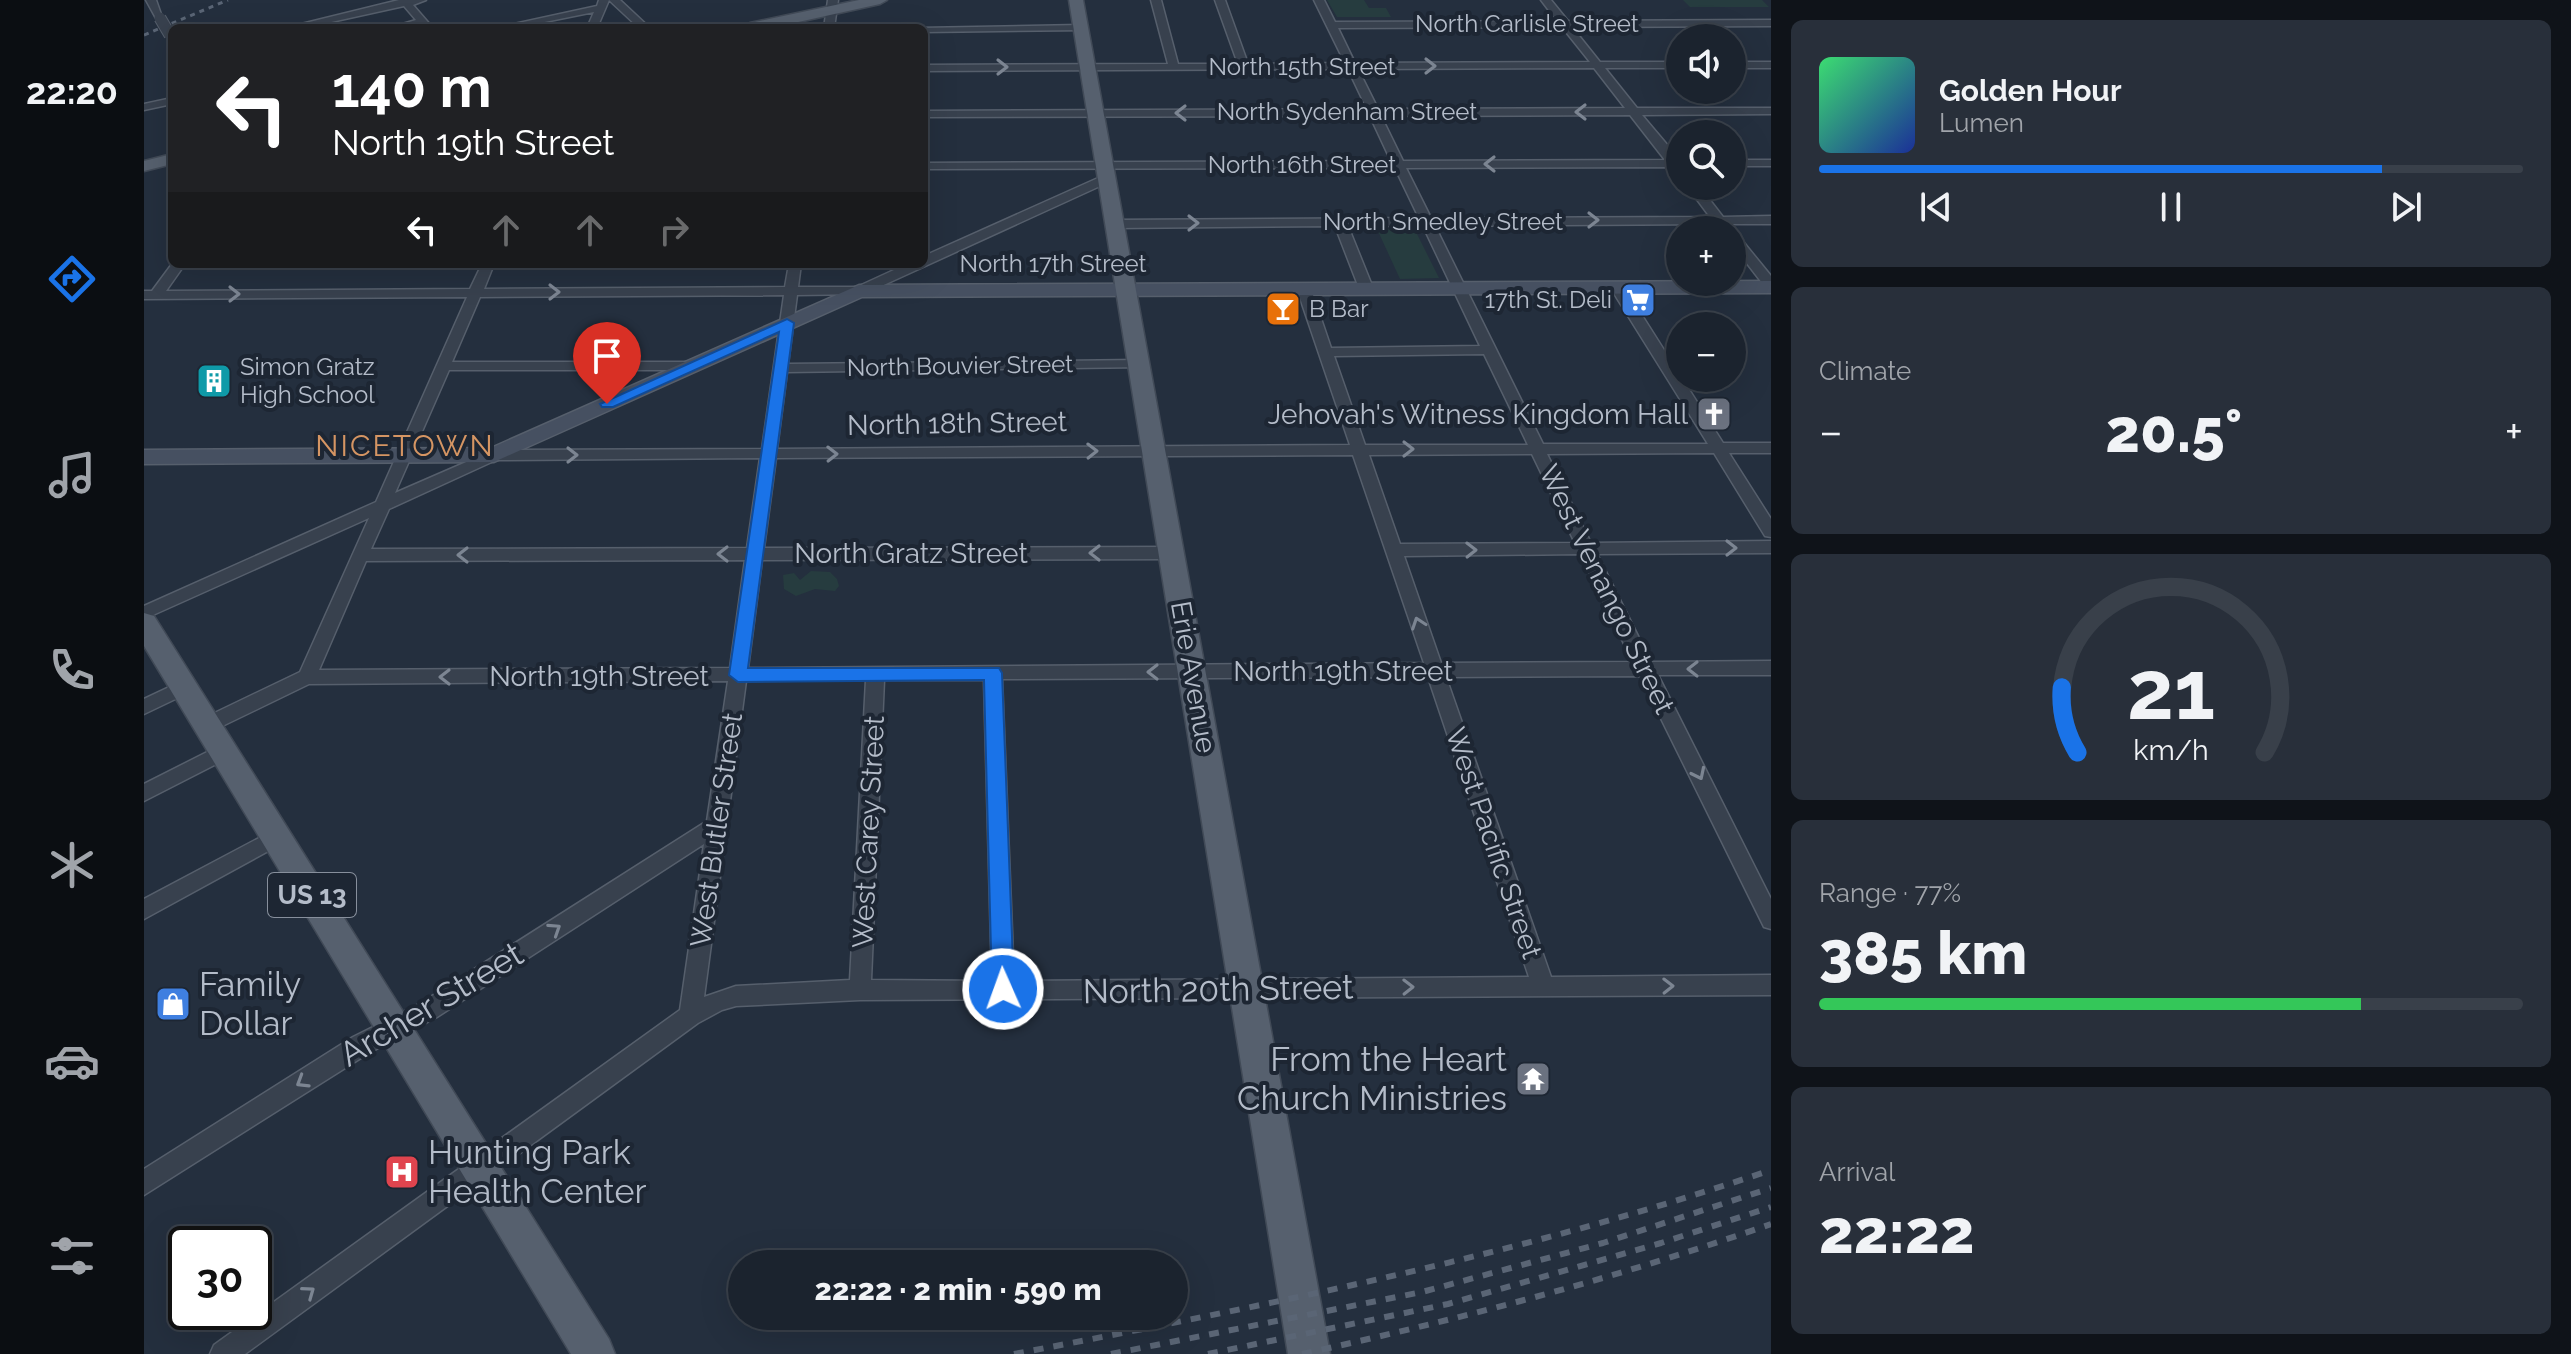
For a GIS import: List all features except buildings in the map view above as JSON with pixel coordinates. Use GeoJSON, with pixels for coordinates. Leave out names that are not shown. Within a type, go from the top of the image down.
{"type":"FeatureCollection","features":[{"type":"Feature","properties":{"kind":"main road"},"geometry":{"type":"LineString","coordinates":[[764,24],[832,5],[880,0]]}},
{"type":"Feature","properties":{"kind":"main road","name":"Erie Avenue"},"geometry":{"type":"LineString","coordinates":[[1076,0],[1309,1354]]}},
{"type":"Feature","properties":{"kind":"main road"},"geometry":{"type":"LineString","coordinates":[[144,166],[168,160]]}},
{"type":"Feature","properties":{"kind":"main road","name":"US 13"},"geometry":{"type":"LineString","coordinates":[[144,623],[594,1354]]}},
{"type":"Feature","properties":{"kind":"street"},"geometry":{"type":"LineString","coordinates":[[308,24],[421,0]]}},
{"type":"Feature","properties":{"kind":"street"},"geometry":{"type":"LineString","coordinates":[[614,0],[641,24]]}},
{"type":"Feature","properties":{"kind":"street"},"geometry":{"type":"LineString","coordinates":[[1156,0],[1174,67]]}},
{"type":"Feature","properties":{"kind":"street"},"geometry":{"type":"LineString","coordinates":[[1220,0],[1244,67]]}},
{"type":"Feature","properties":{"kind":"street","name":"West Venango Street"},"geometry":{"type":"LineString","coordinates":[[1319,0],[1586,549],[1771,920]]}},
{"type":"Feature","properties":{"kind":"street"},"geometry":{"type":"LineString","coordinates":[[1546,0],[1666,151]]}},
{"type":"Feature","properties":{"kind":"street"},"geometry":{"type":"LineString","coordinates":[[406,2],[425,24]]}},
{"type":"Feature","properties":{"kind":"street"},"geometry":{"type":"LineString","coordinates":[[517,24],[603,4]]}},
{"type":"Feature","properties":{"kind":"street"},"geometry":{"type":"LineString","coordinates":[[594,24],[603,4]]}},
{"type":"Feature","properties":{"kind":"street"},"geometry":{"type":"LineString","coordinates":[[149,5],[168,32]]}},
{"type":"Feature","properties":{"kind":"street","name":"North Carlisle Street"},"geometry":{"type":"LineString","coordinates":[[1331,25],[1771,23]]}},
{"type":"Feature","properties":{"kind":"street"},"geometry":{"type":"LineString","coordinates":[[928,29],[1081,28]]}},
{"type":"Feature","properties":{"kind":"street","name":"North 15th Street"},"geometry":{"type":"LineString","coordinates":[[928,68],[1666,65]]}},
{"type":"Feature","properties":{"kind":"street"},"geometry":{"type":"LineString","coordinates":[[1746,65],[1771,65]]}},
{"type":"Feature","properties":{"kind":"street"},"geometry":{"type":"LineString","coordinates":[[144,107],[168,102]]}},
{"type":"Feature","properties":{"kind":"street","name":"North Sydenham Street"},"geometry":{"type":"LineString","coordinates":[[928,114],[1771,111]]}},
{"type":"Feature","properties":{"kind":"street"},"geometry":{"type":"LineString","coordinates":[[1746,163],[1771,163]]}},
{"type":"Feature","properties":{"kind":"street","name":"North 16th Street"},"geometry":{"type":"LineString","coordinates":[[928,166],[1106,172],[1399,164],[1666,166]]}},
{"type":"Feature","properties":{"kind":"street"},"geometry":{"type":"LineString","coordinates":[[928,259],[1106,172]]}},
{"type":"Feature","properties":{"kind":"street"},"geometry":{"type":"LineString","coordinates":[[1704,200],[1717,216]]}},
{"type":"Feature","properties":{"kind":"street","name":"North Smedley Street"},"geometry":{"type":"LineString","coordinates":[[1746,223],[1771,220]]}},
{"type":"Feature","properties":{"kind":"street","name":"North Smedley Street"},"geometry":{"type":"LineString","coordinates":[[1115,224],[1427,221],[1666,224]]}},
{"type":"Feature","properties":{"kind":"street"},"geometry":{"type":"LineString","coordinates":[[1340,223],[1366,288]]}},
{"type":"Feature","properties":{"kind":"street"},"geometry":{"type":"LineString","coordinates":[[1746,254],[1771,286]]}},
{"type":"Feature","properties":{"kind":"street"},"geometry":{"type":"LineString","coordinates":[[150,295],[175,268]]}},
{"type":"Feature","properties":{"kind":"street"},"geometry":{"type":"LineString","coordinates":[[307,677],[486,268]]}},
{"type":"Feature","properties":{"kind":"street","name":"West Butler Street"},"geometry":{"type":"LineString","coordinates":[[690,1016],[794,268]]}},
{"type":"Feature","properties":{"kind":"street"},"geometry":{"type":"LineString","coordinates":[[144,613],[909,268]]}},
{"type":"Feature","properties":{"kind":"street","name":"North 17th Street"},"geometry":{"type":"LineString","coordinates":[[150,295],[1771,286]]}},
{"type":"Feature","properties":{"kind":"street"},"geometry":{"type":"LineString","coordinates":[[1617,287],[1771,532]]}},
{"type":"Feature","properties":{"kind":"street","name":"West Pacific Street"},"geometry":{"type":"LineString","coordinates":[[1304,289],[1544,988]]}},
{"type":"Feature","properties":{"kind":"street"},"geometry":{"type":"LineString","coordinates":[[1324,352],[1489,350]]}},
{"type":"Feature","properties":{"kind":"street","name":"North Bouvier Street"},"geometry":{"type":"LineString","coordinates":[[781,368],[1140,364]]}},
{"type":"Feature","properties":{"kind":"street"},"geometry":{"type":"LineString","coordinates":[[443,366],[692,366]]}},
{"type":"Feature","properties":{"kind":"street","name":"North 18th Street"},"geometry":{"type":"LineString","coordinates":[[144,457],[1771,448]]}},
{"type":"Feature","properties":{"kind":"street"},"geometry":{"type":"LineString","coordinates":[[1393,550],[1771,547]]}},
{"type":"Feature","properties":{"kind":"street","name":"North Gratz Street"},"geometry":{"type":"LineString","coordinates":[[360,555],[1173,553]]}},
{"type":"Feature","properties":{"kind":"street","name":"North 19th Street"},"geometry":{"type":"LineString","coordinates":[[144,793],[215,738],[307,677],[1771,668]]}},
{"type":"Feature","properties":{"kind":"street"},"geometry":{"type":"LineString","coordinates":[[993,673],[1003,989]]}},
{"type":"Feature","properties":{"kind":"street","name":"West Carey Street"},"geometry":{"type":"LineString","coordinates":[[860,990],[875,674]]}},
{"type":"Feature","properties":{"kind":"street"},"geometry":{"type":"LineString","coordinates":[[144,707],[184,687]]}},
{"type":"Feature","properties":{"kind":"street","name":"Archer Street"},"geometry":{"type":"LineString","coordinates":[[144,1183],[361,1045],[429,1010],[717,825]]}},
{"type":"Feature","properties":{"kind":"street"},"geometry":{"type":"LineString","coordinates":[[144,910],[276,837]]}},
{"type":"Feature","properties":{"kind":"street","name":"North 20th Street"},"geometry":{"type":"LineString","coordinates":[[223,1354],[690,1016],[717,1001],[736,996],[860,990],[1771,985]]}},
{"type":"Feature","properties":{"kind":"green space"},"geometry":{"type":"Polygon","coordinates":[[[1327,0],[1364,0],[1369,8],[1386,8],[1391,17],[1337,17],[1327,0]]]}},
{"type":"Feature","properties":{"kind":"green space"},"geometry":{"type":"Polygon","coordinates":[[[1683,0],[1762,0],[1769,7],[1690,7],[1683,0]]]}},
{"type":"Feature","properties":{"kind":"green space"},"geometry":{"type":"Polygon","coordinates":[[[1414,228],[1439,278],[1400,279],[1377,229],[1414,228]]]}},
{"type":"Feature","properties":{"kind":"green space"},"geometry":{"type":"Polygon","coordinates":[[[811,571],[830,572],[839,586],[835,591],[815,589],[796,596],[784,589],[783,575],[794,573],[800,580],[811,571]]]}},
{"type":"Feature","properties":{"kind":"railway"},"geometry":{"type":"LineString","coordinates":[[170,24],[228,0]]}},
{"type":"Feature","properties":{"kind":"railway"},"geometry":{"type":"LineString","coordinates":[[144,35],[168,25]]}},
{"type":"Feature","properties":{"kind":"railway"},"geometry":{"type":"LineString","coordinates":[[1014,1354],[1396,1275],[1585,1227],[1771,1170]]}},
{"type":"Feature","properties":{"kind":"railway"},"geometry":{"type":"LineString","coordinates":[[1111,1354],[1422,1292],[1603,1243],[1771,1188]]}},
{"type":"Feature","properties":{"kind":"railway"},"geometry":{"type":"LineString","coordinates":[[1208,1354],[1448,1304],[1661,1243],[1771,1207]]}},
{"type":"Feature","properties":{"kind":"railway"},"geometry":{"type":"LineString","coordinates":[[1302,1354],[1538,1296],[1771,1224]]}},
{"type":"Feature","properties":{"kind":"place","name":"17th St. Deli"},"geometry":{"type":"Point","coordinates":[1638,300]}},
{"type":"Feature","properties":{"kind":"place","name":"B Bar"},"geometry":{"type":"Point","coordinates":[1283,309]}},
{"type":"Feature","properties":{"kind":"place","name":"Simon Gratz High School"},"geometry":{"type":"Point","coordinates":[214,381]}},
{"type":"Feature","properties":{"kind":"place","name":"Jehovah's Witness Kingdom Hall"},"geometry":{"type":"Point","coordinates":[1714,414]}},
{"type":"Feature","properties":{"kind":"place","name":"Family Dollar"},"geometry":{"type":"Point","coordinates":[173,1004]}},
{"type":"Feature","properties":{"kind":"place","name":"From the Heart Church Ministries"},"geometry":{"type":"Point","coordinates":[1533,1079]}},
{"type":"Feature","properties":{"kind":"place","name":"Hunting Park Health Center"},"geometry":{"type":"Point","coordinates":[402,1172]}},
{"type":"Feature","properties":{"kind":"district","name":"NICETOWN"},"geometry":{"type":"Point","coordinates":[405,446]}},
{"type":"Feature","properties":{"kind":"route"},"geometry":{"type":"LineString","coordinates":[[607,404],[787,323],[738,675],[993,673],[1003,989]]}}]}
